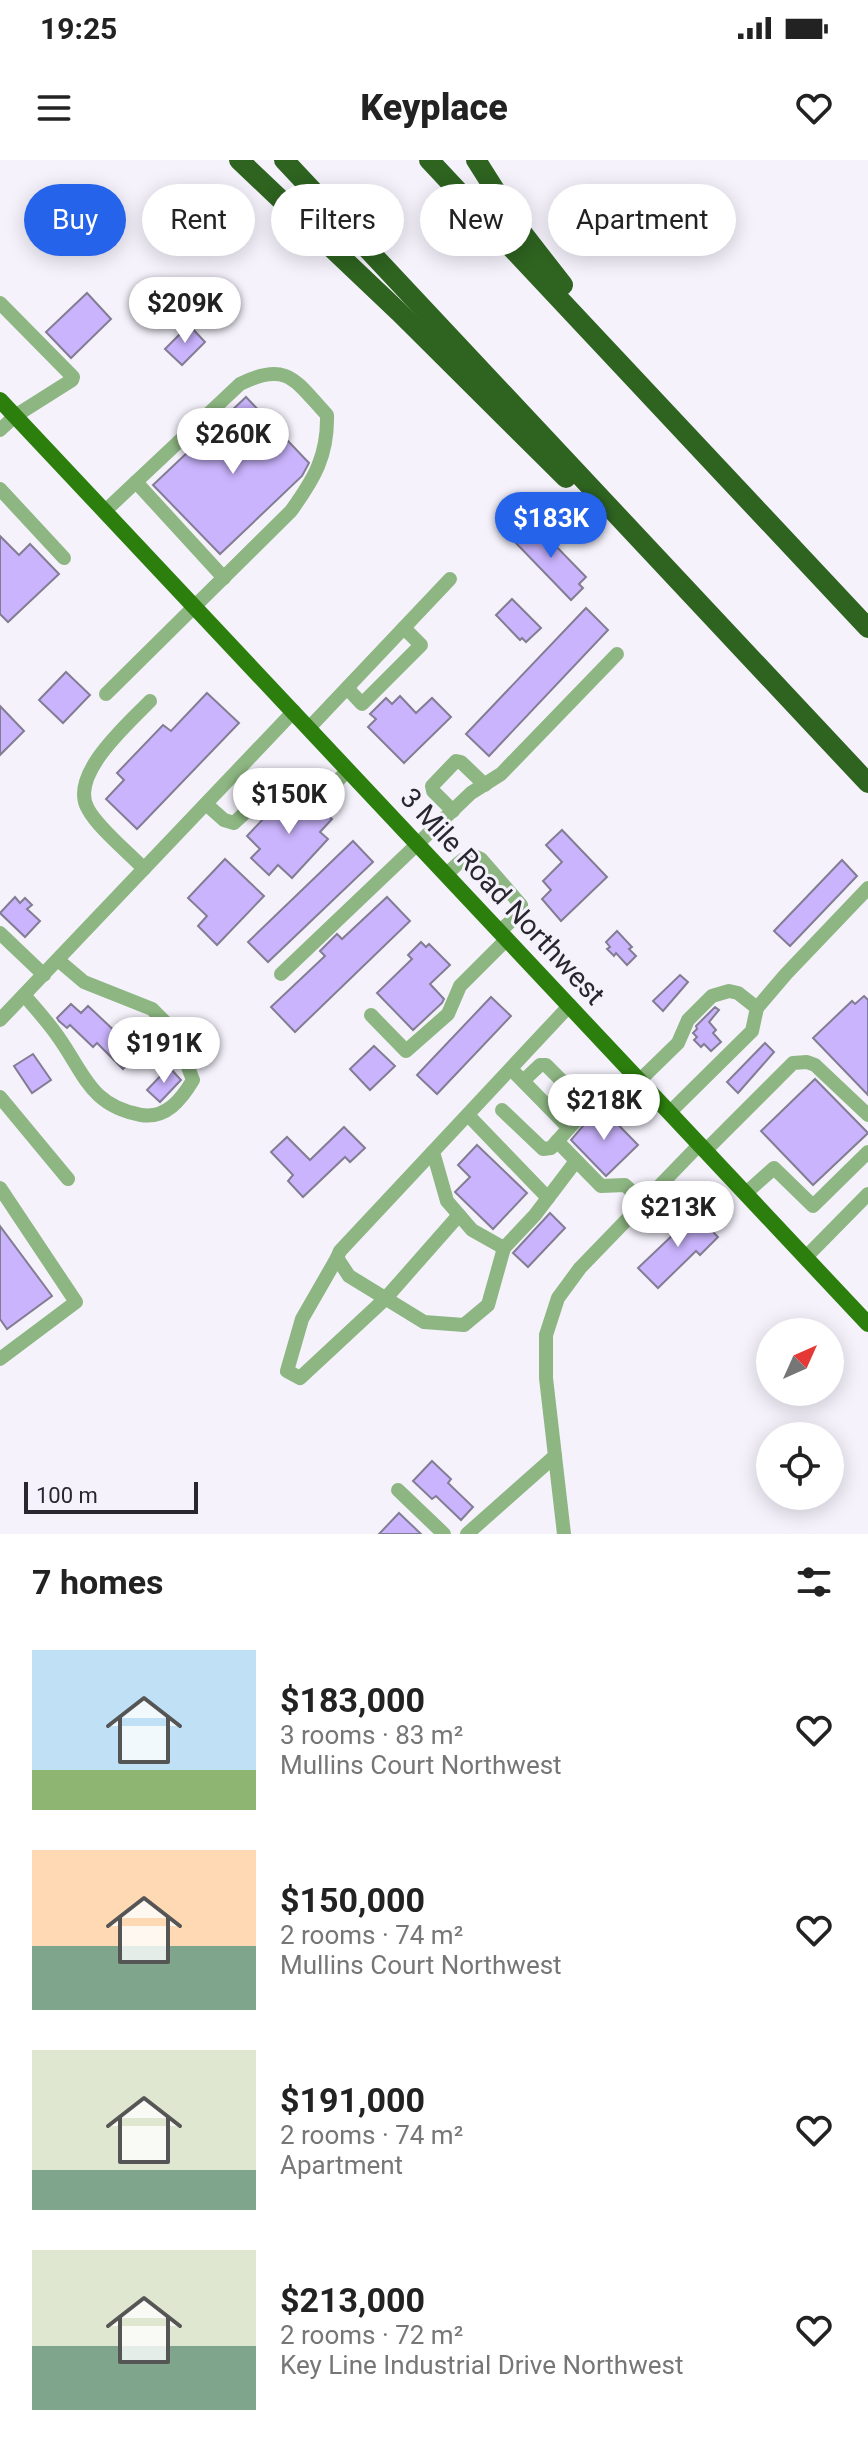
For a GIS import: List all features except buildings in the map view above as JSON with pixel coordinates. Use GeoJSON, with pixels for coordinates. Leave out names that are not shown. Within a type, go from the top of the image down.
{"type":"FeatureCollection","features":[{"type":"Feature","properties":{"kind":"highway"},"geometry":{"type":"LineString","coordinates":[[239,160],[399,312],[809,720]]}},
{"type":"Feature","properties":{"kind":"highway"},"geometry":{"type":"LineString","coordinates":[[284,160],[868,783]]}},
{"type":"Feature","properties":{"kind":"highway"},"geometry":{"type":"LineString","coordinates":[[429,160],[868,628]]}},
{"type":"Feature","properties":{"kind":"highway"},"geometry":{"type":"LineString","coordinates":[[476,160],[537,253],[698,446]]}},
{"type":"Feature","properties":{"kind":"main road","name":"3 Mile Road Northwest"},"geometry":{"type":"LineString","coordinates":[[0,400],[868,1324]]}},
{"type":"Feature","properties":{"kind":"street"},"geometry":{"type":"LineString","coordinates":[[0,303],[73,377],[15,416],[0,430]]}},
{"type":"Feature","properties":{"kind":"street"},"geometry":{"type":"LineString","coordinates":[[105,511],[240,384],[260,374],[278,373],[293,379],[327,415],[324,451],[314,478],[291,511],[106,694]]}},
{"type":"Feature","properties":{"kind":"street"},"geometry":{"type":"LineString","coordinates":[[136,482],[224,578]]}},
{"type":"Feature","properties":{"kind":"street"},"geometry":{"type":"LineString","coordinates":[[0,489],[64,558]]}},
{"type":"Feature","properties":{"kind":"street"},"geometry":{"type":"LineString","coordinates":[[309,728],[450,579]]}},
{"type":"Feature","properties":{"kind":"street"},"geometry":{"type":"LineString","coordinates":[[347,688],[362,704],[421,645],[404,628]]}},
{"type":"Feature","properties":{"kind":"street"},"geometry":{"type":"LineString","coordinates":[[281,974],[476,788],[501,774],[617,654]]}},
{"type":"Feature","properties":{"kind":"street"},"geometry":{"type":"LineString","coordinates":[[144,869],[86,807],[84,787],[104,748],[150,701]]}},
{"type":"Feature","properties":{"kind":"street"},"geometry":{"type":"LineString","coordinates":[[0,1020],[294,711]]}},
{"type":"Feature","properties":{"kind":"street"},"geometry":{"type":"LineString","coordinates":[[453,811],[433,791],[432,786],[451,763],[461,762],[485,785]]}},
{"type":"Feature","properties":{"kind":"street"},"geometry":{"type":"LineString","coordinates":[[206,804],[224,820],[234,823],[285,775],[296,775],[320,795],[325,794],[348,770]]}},
{"type":"Feature","properties":{"kind":"street"},"geometry":{"type":"LineString","coordinates":[[371,1015],[406,1051],[448,1014],[460,986],[519,914],[521,905],[477,856],[467,857],[447,874]]}},
{"type":"Feature","properties":{"kind":"street"},"geometry":{"type":"LineString","coordinates":[[670,1112],[752,1031],[757,1008],[868,888]]}},
{"type":"Feature","properties":{"kind":"street"},"geometry":{"type":"LineString","coordinates":[[0,933],[44,975]]}},
{"type":"Feature","properties":{"kind":"street"},"geometry":{"type":"LineString","coordinates":[[24,995],[60,1038],[82,1075],[106,1103],[122,1112],[149,1116],[161,1114],[184,1095],[193,1080],[174,1031],[152,1009],[84,982],[58,960]]}},
{"type":"Feature","properties":{"kind":"street"},"geometry":{"type":"LineString","coordinates":[[640,1080],[678,1043],[688,1020],[712,996],[729,991],[738,993],[757,1008]]}},
{"type":"Feature","properties":{"kind":"street"},"geometry":{"type":"LineString","coordinates":[[459,1215],[385,1299],[300,1378],[287,1371],[302,1319],[340,1251],[570,1005]]}},
{"type":"Feature","properties":{"kind":"street"},"geometry":{"type":"LineString","coordinates":[[564,1534],[546,1378],[546,1335],[551,1315],[567,1283],[644,1203],[793,1063],[815,1065],[868,1115]]}},
{"type":"Feature","properties":{"kind":"street"},"geometry":{"type":"LineString","coordinates":[[502,1110],[543,1149],[551,1148],[585,1111],[584,1103],[546,1065],[540,1065],[523,1081]]}},
{"type":"Feature","properties":{"kind":"street"},"geometry":{"type":"LineString","coordinates":[[511,1069],[569,1128]]}},
{"type":"Feature","properties":{"kind":"street"},"geometry":{"type":"LineString","coordinates":[[0,1097],[68,1179]]}},
{"type":"Feature","properties":{"kind":"street"},"geometry":{"type":"LineString","coordinates":[[468,1115],[548,1198]]}},
{"type":"Feature","properties":{"kind":"street"},"geometry":{"type":"LineString","coordinates":[[557,1141],[601,1186],[625,1185],[644,1203]]}},
{"type":"Feature","properties":{"kind":"street"},"geometry":{"type":"LineString","coordinates":[[433,1152],[447,1201],[472,1230],[504,1248]]}},
{"type":"Feature","properties":{"kind":"street"},"geometry":{"type":"LineString","coordinates":[[746,1193],[774,1168],[813,1206],[868,1152]]}},
{"type":"Feature","properties":{"kind":"street"},"geometry":{"type":"LineString","coordinates":[[337,1258],[349,1276],[424,1322],[464,1325],[488,1305],[504,1248],[576,1161]]}},
{"type":"Feature","properties":{"kind":"street"},"geometry":{"type":"LineString","coordinates":[[0,1188],[76,1302],[0,1359]]}},
{"type":"Feature","properties":{"kind":"street"},"geometry":{"type":"LineString","coordinates":[[806,1257],[868,1194]]}},
{"type":"Feature","properties":{"kind":"street"},"geometry":{"type":"LineString","coordinates":[[467,1534],[555,1456]]}},
{"type":"Feature","properties":{"kind":"street"},"geometry":{"type":"LineString","coordinates":[[398,1490],[444,1534]]}}]}
